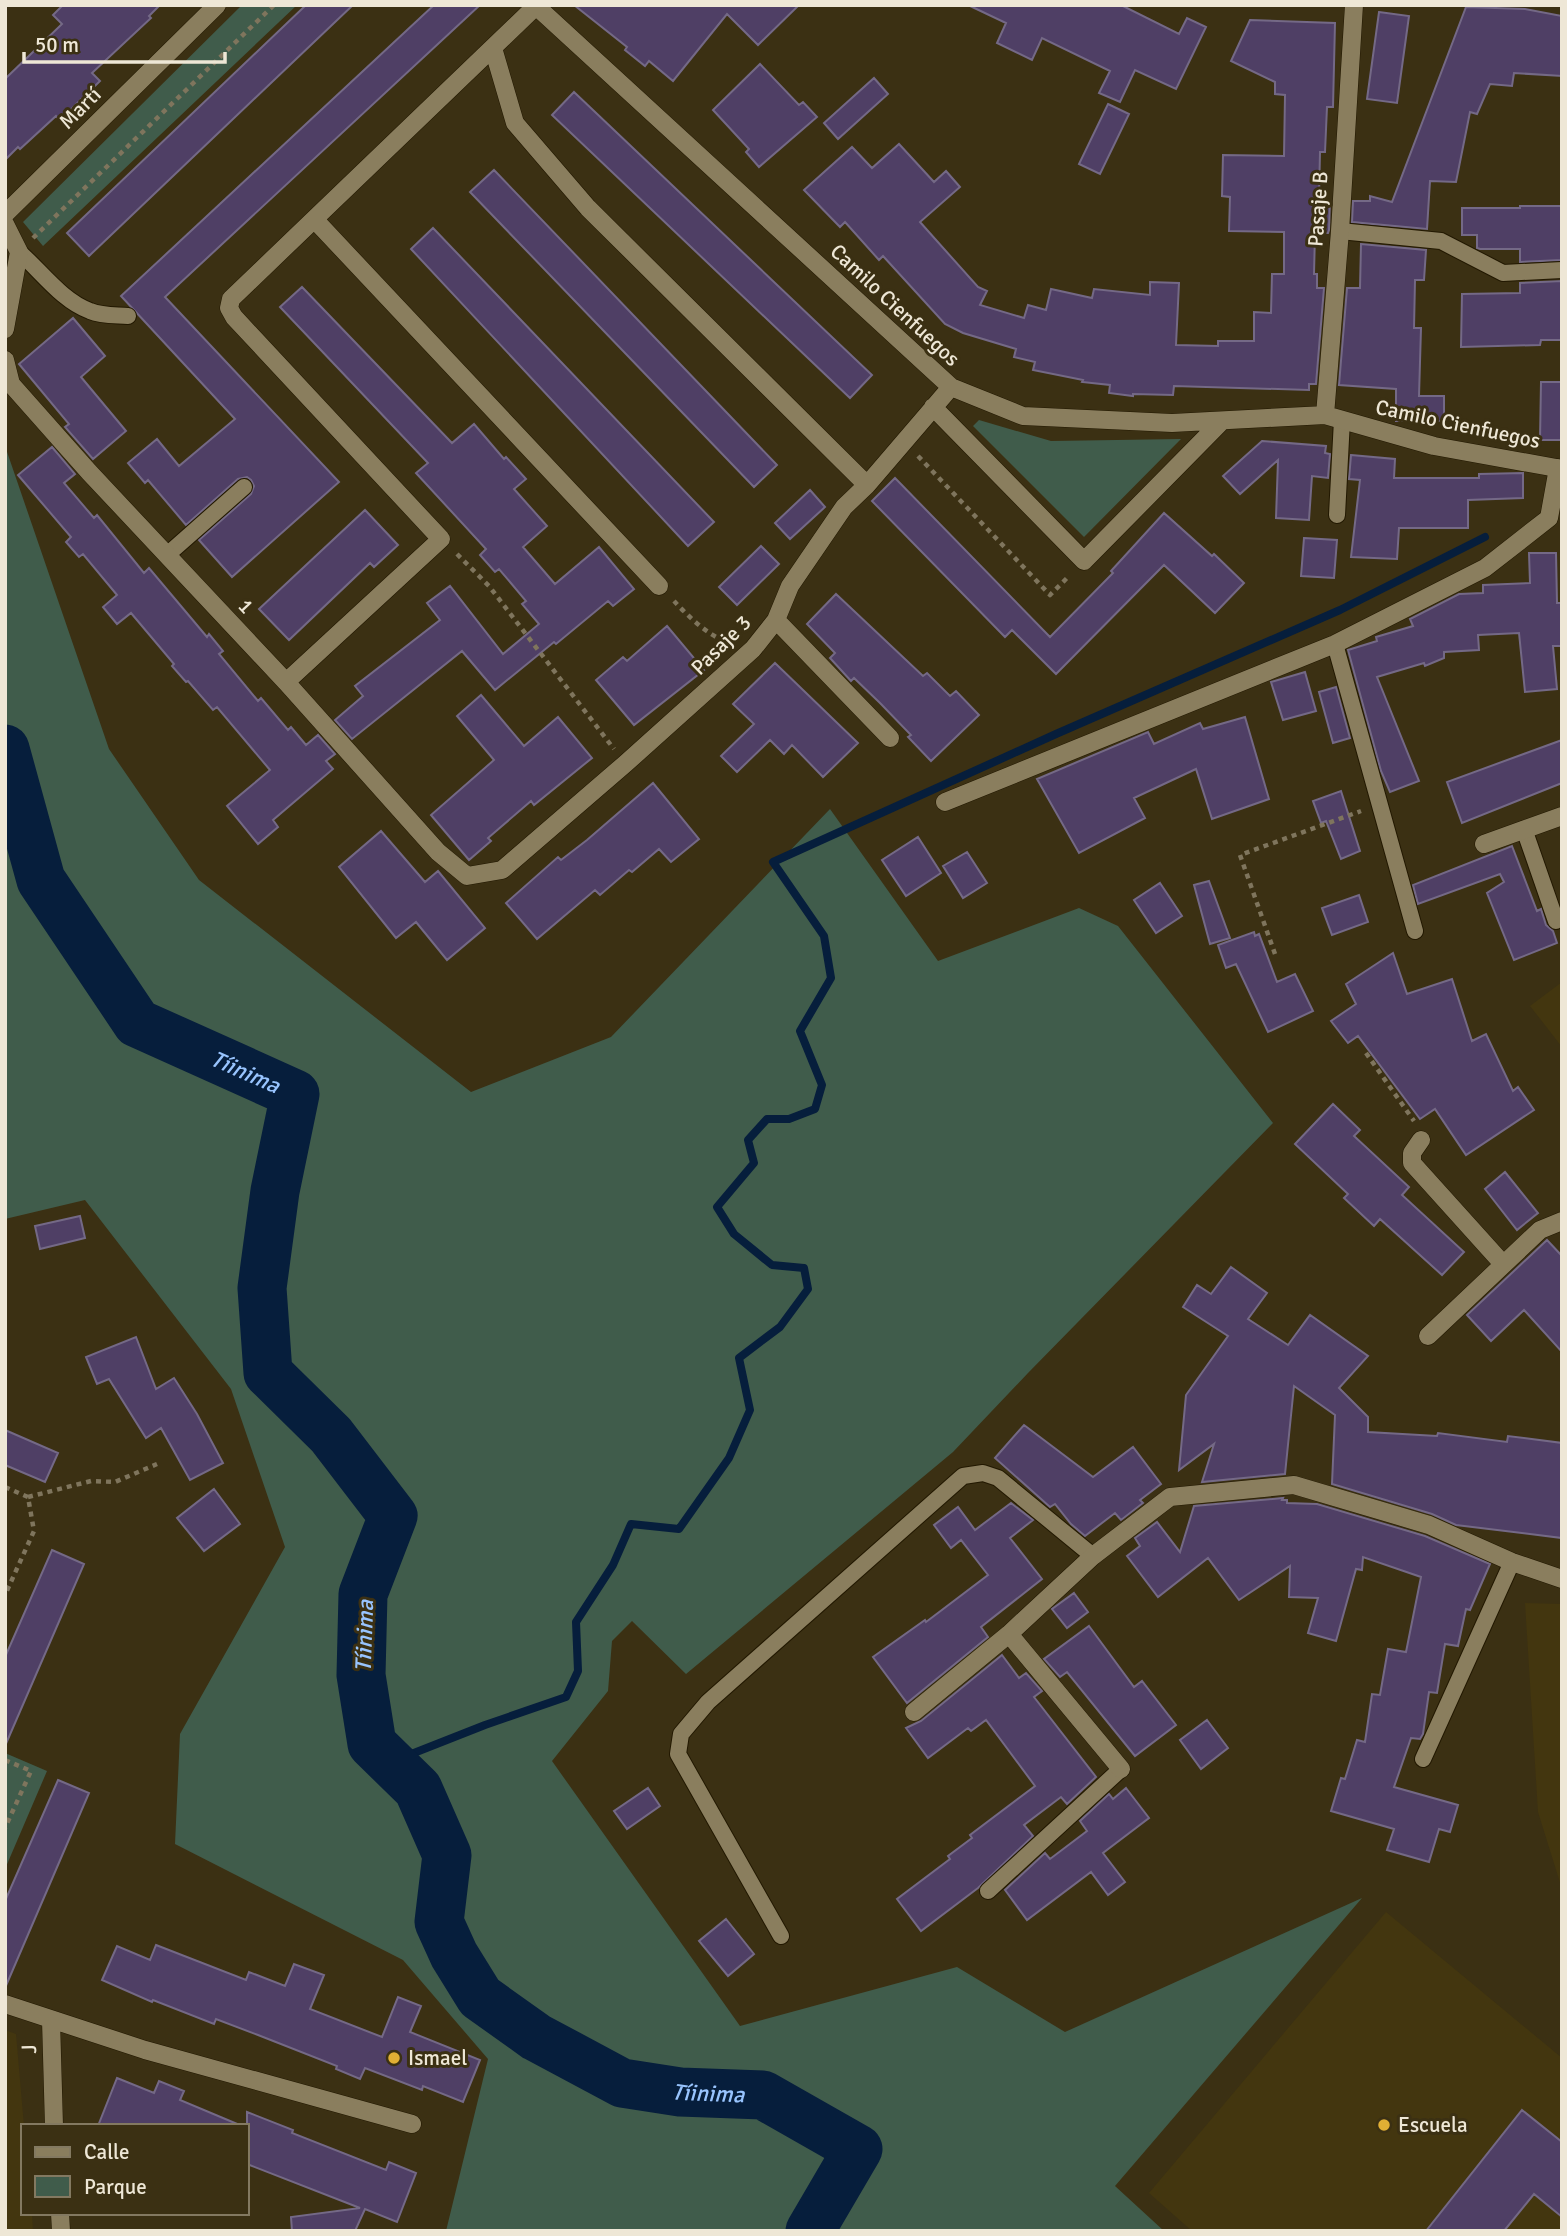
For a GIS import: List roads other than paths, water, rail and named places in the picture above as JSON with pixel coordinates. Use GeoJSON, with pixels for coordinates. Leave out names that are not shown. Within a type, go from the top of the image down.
{"type":"FeatureCollection","features":[{"type":"Feature","properties":{"kind":"street","name":"Martí"},"geometry":{"type":"LineString","coordinates":[[5,214],[217,5]]}},
{"type":"Feature","properties":{"kind":"street","name":"Pasaje B"},"geometry":{"type":"LineString","coordinates":[[1334,418],[1340,230],[1354,5]]}},
{"type":"Feature","properties":{"kind":"street"},"geometry":{"type":"LineString","coordinates":[[286,681],[442,539],[234,317],[229,308],[231,299],[536,6]]}},
{"type":"Feature","properties":{"kind":"street","name":"Camilo Cienfuegos"},"geometry":{"type":"LineString","coordinates":[[536,6],[951,387],[1023,416],[1172,423],[1334,418],[1434,446],[1560,469]]}},
{"type":"Feature","properties":{"kind":"street"},"geometry":{"type":"LineString","coordinates":[[493,48],[515,123],[524,134],[588,208],[867,485]]}},
{"type":"Feature","properties":{"kind":"street"},"geometry":{"type":"LineString","coordinates":[[315,220],[659,586]]}},
{"type":"Feature","properties":{"kind":"street"},"geometry":{"type":"LineString","coordinates":[[5,224],[19,252],[5,329]]}},
{"type":"Feature","properties":{"kind":"street","name":"1"},"geometry":{"type":"LineString","coordinates":[[5,360],[10,384],[286,681],[438,852],[467,876]]}},
{"type":"Feature","properties":{"kind":"street","name":"Pasaje 3"},"geometry":{"type":"LineString","coordinates":[[467,876],[502,870],[753,649],[776,620],[790,586],[844,507],[867,485],[951,387]]}},
{"type":"Feature","properties":{"kind":"street"},"geometry":{"type":"LineString","coordinates":[[933,407],[1084,561],[1222,421]]}},
{"type":"Feature","properties":{"kind":"street"},"geometry":{"type":"LineString","coordinates":[[945,802],[1335,644],[1485,568],[1549,518],[1560,469]]}},
{"type":"Feature","properties":{"kind":"street"},"geometry":{"type":"LineString","coordinates":[[776,620],[890,738]]}},
{"type":"Feature","properties":{"kind":"street"},"geometry":{"type":"LineString","coordinates":[[1484,844],[1562,816]]}},
{"type":"Feature","properties":{"kind":"street"},"geometry":{"type":"LineString","coordinates":[[1422,1140],[1412,1153],[1412,1163],[1503,1264]]}},
{"type":"Feature","properties":{"kind":"street"},"geometry":{"type":"LineString","coordinates":[[1428,1336],[1540,1230],[1562,1221]]}},
{"type":"Feature","properties":{"kind":"street"},"geometry":{"type":"LineString","coordinates":[[914,1713],[1009,1634],[1093,1556],[1170,1497],[1294,1485],[1429,1525],[1513,1562],[1562,1579]]}},
{"type":"Feature","properties":{"kind":"street"},"geometry":{"type":"LineString","coordinates":[[1009,1634],[1121,1769]]}},
{"type":"Feature","properties":{"kind":"street","name":"J"},"geometry":{"type":"LineString","coordinates":[[5,2004],[51,2020],[54,2124]]}},
{"type":"Feature","properties":{"kind":"street"},"geometry":{"type":"LineString","coordinates":[[51,2020],[145,2050],[412,2124]]}},
{"type":"Feature","properties":{"kind":"lane"},"geometry":{"type":"LineString","coordinates":[[1340,230],[1441,241],[1503,272],[1562,270]]}},
{"type":"Feature","properties":{"kind":"lane"},"geometry":{"type":"LineString","coordinates":[[19,252],[69,299],[88,311],[128,316]]}},
{"type":"Feature","properties":{"kind":"lane"},"geometry":{"type":"LineString","coordinates":[[1334,418],[1337,515]]}},
{"type":"Feature","properties":{"kind":"lane"},"geometry":{"type":"LineString","coordinates":[[167,555],[244,487]]}},
{"type":"Feature","properties":{"kind":"lane"},"geometry":{"type":"LineString","coordinates":[[1335,644],[1415,931]]}},
{"type":"Feature","properties":{"kind":"lane"},"geometry":{"type":"LineString","coordinates":[[1524,829],[1556,920]]}},
{"type":"Feature","properties":{"kind":"lane"},"geometry":{"type":"LineString","coordinates":[[780,1936],[678,1754],[681,1734],[708,1702],[963,1476],[983,1473],[998,1478],[1093,1556]]}},
{"type":"Feature","properties":{"kind":"lane"},"geometry":{"type":"LineString","coordinates":[[1423,1759],[1513,1562]]}},
{"type":"Feature","properties":{"kind":"lane"},"geometry":{"type":"LineString","coordinates":[[988,1891],[1121,1769]]}},
{"type":"Feature","properties":{"kind":"waterway"},"geometry":{"type":"LineString","coordinates":[[391,1762],[566,1697],[578,1671],[576,1622],[613,1565],[631,1524],[679,1529],[729,1458],[750,1410],[739,1358],[780,1327],[808,1289],[804,1268],[772,1265],[734,1234],[717,1207],[754,1163],[748,1140],[767,1119],[789,1119],[815,1109],[822,1085],[800,1031],[831,978],[824,936],[773,862],[1340,610],[1485,537]]}},
{"type":"Feature","properties":{"kind":"waterway","name":"Tíinima"},"geometry":{"type":"LineString","coordinates":[[5,749],[41,880],[137,1023],[295,1094],[275,1191],[262,1288],[268,1373],[331,1435],[393,1516],[363,1594],[361,1675],[372,1744],[418,1789],[447,1855],[439,1922],[454,1955],[480,1997],[536,2037],[622,2083],[680,2092],[763,2095],[858,2149],[810,2231]]}},
{"type":"Feature","properties":{"kind":"place","name":"Ismael"},"geometry":{"type":"Point","coordinates":[394,2058]}},
{"type":"Feature","properties":{"kind":"place","name":"Escuela"},"geometry":{"type":"Point","coordinates":[1384,2125]}}]}
